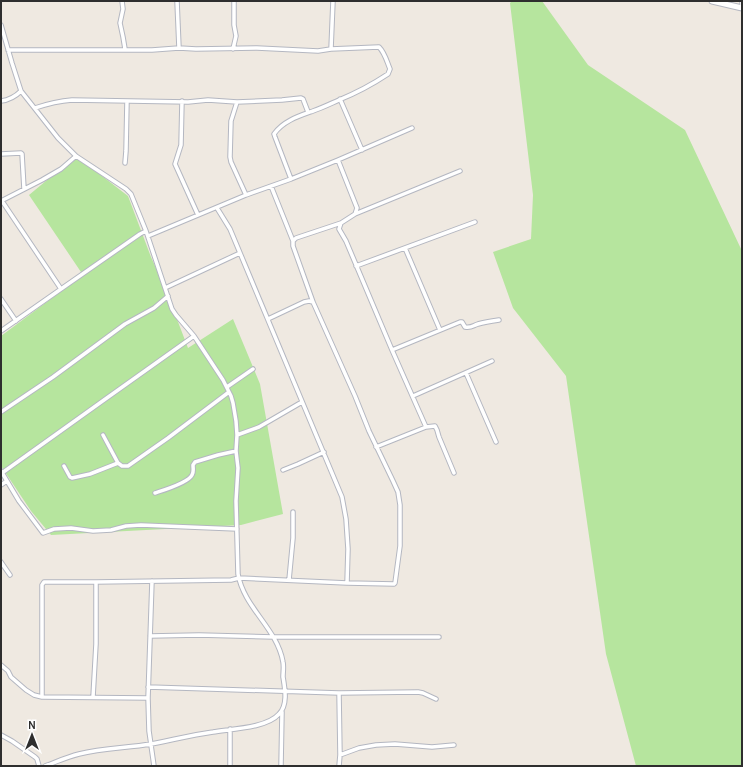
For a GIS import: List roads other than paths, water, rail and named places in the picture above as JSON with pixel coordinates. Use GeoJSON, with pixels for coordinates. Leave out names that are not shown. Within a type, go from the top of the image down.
{"type":"FeatureCollection","features":[{"type":"Feature","properties":{"kind":"main road"},"geometry":{"type":"LineString","coordinates":[[712,1],[742,8]]}},
{"type":"Feature","properties":{"kind":"street"},"geometry":{"type":"LineString","coordinates":[[122,1],[123,9],[120,24],[124,49]]}},
{"type":"Feature","properties":{"kind":"street"},"geometry":{"type":"LineString","coordinates":[[177,1],[179,48]]}},
{"type":"Feature","properties":{"kind":"street"},"geometry":{"type":"LineString","coordinates":[[233,49],[236,36],[234,25],[234,1]]}},
{"type":"Feature","properties":{"kind":"street"},"geometry":{"type":"LineString","coordinates":[[331,48],[333,1]]}},
{"type":"Feature","properties":{"kind":"street"},"geometry":{"type":"LineString","coordinates":[[742,1],[742,8]]}},
{"type":"Feature","properties":{"kind":"street"},"geometry":{"type":"LineString","coordinates":[[1,25],[21,91],[34,108],[58,138],[76,156],[126,189],[131,194],[148,236],[172,309],[194,336],[229,392],[233,403],[237,435],[236,450],[238,468],[236,502],[239,578],[248,600],[278,643],[283,664],[285,702],[282,711],[281,766]]}},
{"type":"Feature","properties":{"kind":"street"},"geometry":{"type":"LineString","coordinates":[[1,44],[7,44]]}},
{"type":"Feature","properties":{"kind":"street"},"geometry":{"type":"LineString","coordinates":[[8,50],[257,48],[318,51],[331,48],[379,47],[384,51],[384,56],[390,69],[388,74],[381,79],[340,99],[284,123],[274,134],[291,178]]}},
{"type":"Feature","properties":{"kind":"street"},"geometry":{"type":"LineString","coordinates":[[1,101],[8,100],[21,91]]}},
{"type":"Feature","properties":{"kind":"street"},"geometry":{"type":"LineString","coordinates":[[34,108],[49,103],[72,100],[208,100],[237,102],[301,98],[303,99],[308,112]]}},
{"type":"Feature","properties":{"kind":"street"},"geometry":{"type":"LineString","coordinates":[[340,99],[362,150]]}},
{"type":"Feature","properties":{"kind":"street"},"geometry":{"type":"LineString","coordinates":[[125,163],[127,101]]}},
{"type":"Feature","properties":{"kind":"street"},"geometry":{"type":"LineString","coordinates":[[182,101],[182,142],[176,164],[198,215]]}},
{"type":"Feature","properties":{"kind":"street"},"geometry":{"type":"LineString","coordinates":[[237,102],[231,121],[230,157],[246,195]]}},
{"type":"Feature","properties":{"kind":"street"},"geometry":{"type":"LineString","coordinates":[[148,236],[246,195],[338,160],[412,128]]}},
{"type":"Feature","properties":{"kind":"street"},"geometry":{"type":"LineString","coordinates":[[1,154],[21,152],[24,189]]}},
{"type":"Feature","properties":{"kind":"street"},"geometry":{"type":"LineString","coordinates":[[61,288],[1,201],[42,180],[60,169],[76,156]]}},
{"type":"Feature","properties":{"kind":"street"},"geometry":{"type":"LineString","coordinates":[[338,160],[357,208],[355,214]]}},
{"type":"Feature","properties":{"kind":"street"},"geometry":{"type":"LineString","coordinates":[[293,240],[341,223],[355,214],[460,171]]}},
{"type":"Feature","properties":{"kind":"street"},"geometry":{"type":"LineString","coordinates":[[42,697],[42,584],[44,582],[231,580],[239,578],[394,584],[396,581],[400,546],[400,505],[398,492],[376,447],[313,302],[293,246],[293,240],[271,186]]}},
{"type":"Feature","properties":{"kind":"street"},"geometry":{"type":"LineString","coordinates":[[217,208],[230,229],[342,497],[346,519],[348,549],[347,583]]}},
{"type":"Feature","properties":{"kind":"street"},"geometry":{"type":"LineString","coordinates":[[356,266],[475,222]]}},
{"type":"Feature","properties":{"kind":"street"},"geometry":{"type":"LineString","coordinates":[[341,223],[339,228],[346,241],[426,427]]}},
{"type":"Feature","properties":{"kind":"street"},"geometry":{"type":"LineString","coordinates":[[1,331],[61,288],[146,231]]}},
{"type":"Feature","properties":{"kind":"street"},"geometry":{"type":"LineString","coordinates":[[405,248],[440,330]]}},
{"type":"Feature","properties":{"kind":"street"},"geometry":{"type":"LineString","coordinates":[[165,288],[240,253]]}},
{"type":"Feature","properties":{"kind":"street"},"geometry":{"type":"LineString","coordinates":[[1,412],[53,377],[125,324],[154,308],[168,296]]}},
{"type":"Feature","properties":{"kind":"street"},"geometry":{"type":"LineString","coordinates":[[1,299],[16,321]]}},
{"type":"Feature","properties":{"kind":"street"},"geometry":{"type":"LineString","coordinates":[[268,319],[304,302],[313,302]]}},
{"type":"Feature","properties":{"kind":"street"},"geometry":{"type":"LineString","coordinates":[[392,350],[460,322],[462,322],[465,326],[472,327],[477,324],[499,320]]}},
{"type":"Feature","properties":{"kind":"street"},"geometry":{"type":"LineString","coordinates":[[194,336],[2,472],[20,501],[44,532],[54,529],[71,528],[94,531],[111,530],[126,526],[141,525],[237,529]]}},
{"type":"Feature","properties":{"kind":"street"},"geometry":{"type":"LineString","coordinates":[[413,396],[492,361]]}},
{"type":"Feature","properties":{"kind":"street"},"geometry":{"type":"LineString","coordinates":[[227,387],[253,369]]}},
{"type":"Feature","properties":{"kind":"street"},"geometry":{"type":"LineString","coordinates":[[466,373],[496,442]]}},
{"type":"Feature","properties":{"kind":"street"},"geometry":{"type":"LineString","coordinates":[[103,435],[118,463],[122,466],[128,466],[229,392]]}},
{"type":"Feature","properties":{"kind":"street"},"geometry":{"type":"LineString","coordinates":[[237,435],[259,427],[302,402]]}},
{"type":"Feature","properties":{"kind":"street"},"geometry":{"type":"LineString","coordinates":[[376,447],[426,427],[435,426],[454,473]]}},
{"type":"Feature","properties":{"kind":"street"},"geometry":{"type":"LineString","coordinates":[[155,493],[178,485],[190,478],[194,473],[193,465],[195,462],[236,450]]}},
{"type":"Feature","properties":{"kind":"street"},"geometry":{"type":"LineString","coordinates":[[284,470],[324,452]]}},
{"type":"Feature","properties":{"kind":"street"},"geometry":{"type":"LineString","coordinates":[[64,466],[72,478],[90,474],[118,463]]}},
{"type":"Feature","properties":{"kind":"street"},"geometry":{"type":"LineString","coordinates":[[1,485],[7,481]]}},
{"type":"Feature","properties":{"kind":"street"},"geometry":{"type":"LineString","coordinates":[[289,580],[293,538],[293,512]]}},
{"type":"Feature","properties":{"kind":"street"},"geometry":{"type":"LineString","coordinates":[[1,562],[10,575]]}},
{"type":"Feature","properties":{"kind":"street"},"geometry":{"type":"LineString","coordinates":[[152,581],[148,698],[150,744],[154,766]]}},
{"type":"Feature","properties":{"kind":"street"},"geometry":{"type":"LineString","coordinates":[[94,697],[96,582]]}},
{"type":"Feature","properties":{"kind":"street"},"geometry":{"type":"LineString","coordinates":[[150,636],[199,635],[274,638],[439,637]]}},
{"type":"Feature","properties":{"kind":"street"},"geometry":{"type":"LineString","coordinates":[[1,666],[6,668],[11,677],[26,690],[34,695],[42,697],[148,698]]}},
{"type":"Feature","properties":{"kind":"street"},"geometry":{"type":"LineString","coordinates":[[148,687],[339,693],[418,692],[436,699]]}},
{"type":"Feature","properties":{"kind":"street"},"geometry":{"type":"LineString","coordinates":[[339,693],[339,766]]}},
{"type":"Feature","properties":{"kind":"street"},"geometry":{"type":"LineString","coordinates":[[45,766],[79,754],[150,744],[264,724],[275,718],[282,711]]}},
{"type":"Feature","properties":{"kind":"street"},"geometry":{"type":"LineString","coordinates":[[230,729],[230,766]]}},
{"type":"Feature","properties":{"kind":"street"},"geometry":{"type":"LineString","coordinates":[[1,734],[35,757],[39,766]]}},
{"type":"Feature","properties":{"kind":"street"},"geometry":{"type":"LineString","coordinates":[[340,755],[376,744],[432,747],[454,745]]}}]}
